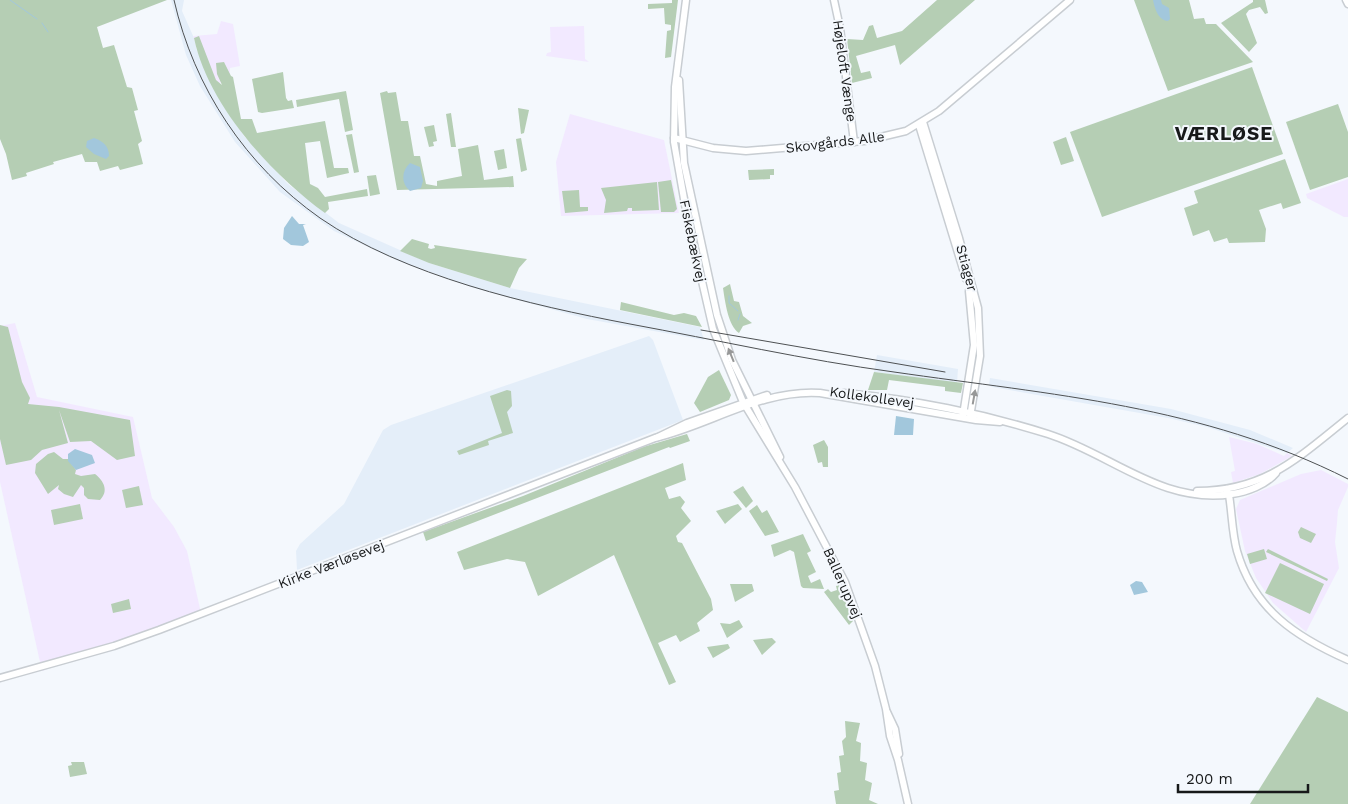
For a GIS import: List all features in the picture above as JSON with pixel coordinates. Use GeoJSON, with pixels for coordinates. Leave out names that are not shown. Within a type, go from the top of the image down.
{"type":"FeatureCollection","features":[{"type":"Feature","properties":{"kind":"street","name":"Fiskebækvej"},"geometry":{"type":"LineString","coordinates":[[686,0],[674,94],[674,138],[709,316],[721,353],[745,404]]}},
{"type":"Feature","properties":{"kind":"street","name":"Højeloft Vænge"},"geometry":{"type":"LineString","coordinates":[[834,0],[840,28],[854,142]]}},
{"type":"Feature","properties":{"kind":"street","name":"Skovgårds Alle"},"geometry":{"type":"LineString","coordinates":[[674,138],[714,148],[739,151],[854,142],[891,136],[921,124],[1070,0]]}},
{"type":"Feature","properties":{"kind":"street"},"geometry":{"type":"LineString","coordinates":[[1346,0],[1348,4]]}},
{"type":"Feature","properties":{"kind":"street","name":"Fiskebækvej"},"geometry":{"type":"LineString","coordinates":[[678,69],[682,141],[690,194],[717,315],[732,360],[753,401]]}},
{"type":"Feature","properties":{"kind":"street","name":"Stiager"},"geometry":{"type":"LineString","coordinates":[[921,124],[970,296],[974,344],[967,416]]}},
{"type":"Feature","properties":{"kind":"street","name":"Kollekollevej"},"geometry":{"type":"LineString","coordinates":[[745,404],[783,395],[820,393],[1000,422],[1057,437],[1141,479],[1199,495],[1226,493],[1276,473],[1348,418]]}},
{"type":"Feature","properties":{"kind":"street","name":"Ballerupvej"},"geometry":{"type":"LineString","coordinates":[[753,401],[776,446],[782,463]]}},
{"type":"Feature","properties":{"kind":"street","name":"Kirke Værløsevej"},"geometry":{"type":"LineString","coordinates":[[0,678],[114,646],[159,630],[657,438],[690,428],[745,404]]}},
{"type":"Feature","properties":{"kind":"street","name":"Ballerupvej"},"geometry":{"type":"LineString","coordinates":[[745,404],[782,463],[845,582],[868,642],[886,710],[895,729],[910,804]]}},
{"type":"Feature","properties":{"kind":"street"},"geometry":{"type":"LineString","coordinates":[[1226,493],[1233,532],[1242,565],[1267,606],[1302,638],[1348,660]]}},
{"type":"Feature","properties":{"kind":"shaded area"},"geometry":{"type":"Polygon","coordinates":[[[171,0],[184,0],[182,11],[194,38],[197,51],[226,109],[244,136],[288,184],[339,223],[429,263],[510,288],[700,327],[704,340],[587,319],[471,287],[396,260],[334,231],[280,192],[235,142],[200,86],[186,55],[171,0]]]}},
{"type":"Feature","properties":{"kind":"shaded area"},"geometry":{"type":"Polygon","coordinates":[[[221,21],[233,24],[240,66],[230,68],[230,78],[227,81],[214,84],[193,36],[217,34],[221,21]]]}},
{"type":"Feature","properties":{"kind":"shaded area"},"geometry":{"type":"Polygon","coordinates":[[[584,26],[585,59],[589,62],[546,56],[547,53],[551,52],[550,27],[584,26]]]}},
{"type":"Feature","properties":{"kind":"shaded area"},"geometry":{"type":"Polygon","coordinates":[[[570,114],[664,140],[679,213],[561,216],[556,162],[570,114]]]}},
{"type":"Feature","properties":{"kind":"shaded area"},"geometry":{"type":"Polygon","coordinates":[[[1348,179],[1348,217],[1344,217],[1307,198],[1306,194],[1348,179]]]}},
{"type":"Feature","properties":{"kind":"shaded area"},"geometry":{"type":"Polygon","coordinates":[[[15,323],[37,397],[133,417],[152,498],[174,527],[187,551],[201,613],[42,671],[0,482],[0,326],[15,323]]]}},
{"type":"Feature","properties":{"kind":"shaded area"},"geometry":{"type":"Polygon","coordinates":[[[649,336],[653,340],[683,420],[297,570],[296,551],[300,544],[344,504],[383,430],[391,425],[649,336]]]}},
{"type":"Feature","properties":{"kind":"shaded area"},"geometry":{"type":"Polygon","coordinates":[[[877,355],[958,369],[957,383],[874,372],[877,355]]]}},
{"type":"Feature","properties":{"kind":"shaded area"},"geometry":{"type":"Polygon","coordinates":[[[990,378],[1171,409],[1250,430],[1293,448],[1287,453],[1207,427],[1168,418],[992,387],[989,385],[990,378]]]}},
{"type":"Feature","properties":{"kind":"shaded area"},"geometry":{"type":"Polygon","coordinates":[[[1229,437],[1257,444],[1284,456],[1287,453],[1292,456],[1260,474],[1233,483],[1231,472],[1235,471],[1229,437]]]}},
{"type":"Feature","properties":{"kind":"shaded area"},"geometry":{"type":"Polygon","coordinates":[[[1321,470],[1348,484],[1348,487],[1338,510],[1335,542],[1339,568],[1306,632],[1273,603],[1256,578],[1245,551],[1236,509],[1240,500],[1301,474],[1321,470]]]}},
{"type":"Feature","properties":{"kind":"green space"},"geometry":{"type":"Polygon","coordinates":[[[0,0],[167,0],[97,27],[103,48],[114,45],[127,87],[132,88],[138,110],[134,111],[142,141],[138,144],[143,164],[120,170],[118,166],[100,171],[97,162],[85,162],[82,154],[53,162],[54,164],[26,173],[27,176],[12,180],[6,154],[0,139],[0,0]]]}},
{"type":"Feature","properties":{"kind":"green space"},"geometry":{"type":"Polygon","coordinates":[[[672,0],[678,0],[671,57],[665,58],[667,31],[671,30],[671,25],[665,24],[664,8],[648,9],[648,4],[672,3],[672,0]]]}},
{"type":"Feature","properties":{"kind":"green space"},"geometry":{"type":"Polygon","coordinates":[[[937,0],[975,0],[900,65],[895,45],[856,56],[861,73],[870,71],[872,78],[852,83],[847,39],[863,40],[869,26],[873,25],[877,38],[902,31],[937,0]]]}},
{"type":"Feature","properties":{"kind":"green space"},"geometry":{"type":"Polygon","coordinates":[[[1134,0],[1189,0],[1194,19],[1204,18],[1206,24],[1216,24],[1253,62],[1168,91],[1134,0]]]}},
{"type":"Feature","properties":{"kind":"green space"},"geometry":{"type":"Polygon","coordinates":[[[1253,0],[1265,0],[1268,13],[1265,14],[1260,7],[1249,10],[1246,14],[1257,43],[1249,52],[1221,23],[1253,2],[1253,0]]]}},
{"type":"Feature","properties":{"kind":"green space"},"geometry":{"type":"Polygon","coordinates":[[[199,36],[216,80],[222,85],[217,74],[216,63],[224,62],[233,77],[241,119],[252,119],[257,133],[325,121],[334,168],[348,168],[349,173],[327,178],[320,141],[305,143],[310,184],[318,188],[325,197],[367,189],[368,196],[328,202],[329,209],[325,213],[284,179],[227,113],[201,63],[194,38],[199,36]]]}},
{"type":"Feature","properties":{"kind":"green space"},"geometry":{"type":"Polygon","coordinates":[[[1252,67],[1283,154],[1102,217],[1070,132],[1252,67]]]}},
{"type":"Feature","properties":{"kind":"green space"},"geometry":{"type":"Polygon","coordinates":[[[283,72],[286,98],[288,101],[292,100],[294,108],[258,112],[252,79],[283,72]]]}},
{"type":"Feature","properties":{"kind":"green space"},"geometry":{"type":"Polygon","coordinates":[[[346,91],[353,130],[345,132],[339,99],[297,107],[296,100],[346,91]]]}},
{"type":"Feature","properties":{"kind":"green space"},"geometry":{"type":"Polygon","coordinates":[[[387,91],[388,93],[396,92],[401,121],[408,121],[414,156],[420,156],[426,184],[437,186],[437,181],[462,176],[458,149],[478,145],[484,180],[513,176],[514,187],[397,190],[380,93],[387,91]]]}},
{"type":"Feature","properties":{"kind":"green space"},"geometry":{"type":"Polygon","coordinates":[[[1338,104],[1348,132],[1348,177],[1310,190],[1286,122],[1338,104]]]}},
{"type":"Feature","properties":{"kind":"green space"},"geometry":{"type":"Polygon","coordinates":[[[518,108],[529,110],[524,133],[521,134],[518,108]]]}},
{"type":"Feature","properties":{"kind":"green space"},"geometry":{"type":"Polygon","coordinates":[[[451,113],[456,147],[451,147],[446,114],[451,113]]]}},
{"type":"Feature","properties":{"kind":"green space"},"geometry":{"type":"Polygon","coordinates":[[[434,125],[437,141],[433,142],[434,146],[429,147],[424,127],[434,125]]]}},
{"type":"Feature","properties":{"kind":"green space"},"geometry":{"type":"Polygon","coordinates":[[[352,134],[359,172],[354,173],[346,135],[352,134]]]}},
{"type":"Feature","properties":{"kind":"green space"},"geometry":{"type":"Polygon","coordinates":[[[1066,137],[1074,161],[1061,165],[1053,142],[1066,137]]]}},
{"type":"Feature","properties":{"kind":"green space"},"geometry":{"type":"Polygon","coordinates":[[[521,138],[527,170],[521,172],[516,139],[521,138]]]}},
{"type":"Feature","properties":{"kind":"green space"},"geometry":{"type":"Polygon","coordinates":[[[504,149],[507,168],[498,170],[494,151],[504,149]]]}},
{"type":"Feature","properties":{"kind":"green space"},"geometry":{"type":"Polygon","coordinates":[[[1285,159],[1301,203],[1283,209],[1281,203],[1259,210],[1266,229],[1265,242],[1229,243],[1227,238],[1214,242],[1209,230],[1193,236],[1184,208],[1198,203],[1194,191],[1285,159]]]}},
{"type":"Feature","properties":{"kind":"green space"},"geometry":{"type":"Polygon","coordinates":[[[774,169],[774,175],[770,175],[770,179],[749,180],[748,170],[774,169]]]}},
{"type":"Feature","properties":{"kind":"green space"},"geometry":{"type":"Polygon","coordinates":[[[376,175],[380,194],[370,196],[367,176],[376,175]]]}},
{"type":"Feature","properties":{"kind":"green space"},"geometry":{"type":"Polygon","coordinates":[[[671,180],[677,209],[674,212],[661,212],[658,182],[671,180]]]}},
{"type":"Feature","properties":{"kind":"green space"},"geometry":{"type":"Polygon","coordinates":[[[657,182],[659,210],[632,211],[632,208],[628,208],[627,211],[604,213],[606,200],[601,188],[657,182]]]}},
{"type":"Feature","properties":{"kind":"green space"},"geometry":{"type":"Polygon","coordinates":[[[579,190],[580,207],[588,207],[588,211],[565,213],[562,191],[579,190]]]}},
{"type":"Feature","properties":{"kind":"green space"},"geometry":{"type":"Polygon","coordinates":[[[412,239],[429,244],[428,248],[431,249],[435,248],[434,245],[527,259],[519,268],[510,288],[429,263],[400,251],[412,239]]]}},
{"type":"Feature","properties":{"kind":"green space"},"geometry":{"type":"Polygon","coordinates":[[[730,284],[734,301],[739,302],[743,316],[752,323],[743,326],[739,333],[732,325],[725,300],[723,288],[730,284]]]}},
{"type":"Feature","properties":{"kind":"green space"},"geometry":{"type":"Polygon","coordinates":[[[621,302],[674,315],[684,313],[696,316],[702,327],[620,310],[621,302]]]}},
{"type":"Feature","properties":{"kind":"green space"},"geometry":{"type":"Polygon","coordinates":[[[0,325],[8,327],[22,382],[30,398],[28,404],[59,407],[130,420],[135,456],[117,460],[91,441],[70,442],[59,410],[68,443],[42,450],[31,460],[6,465],[0,439],[0,325]]]}},
{"type":"Feature","properties":{"kind":"green space"},"geometry":{"type":"Polygon","coordinates":[[[719,370],[731,395],[729,400],[700,412],[694,403],[708,377],[719,370]]]}},
{"type":"Feature","properties":{"kind":"green space"},"geometry":{"type":"Polygon","coordinates":[[[874,372],[963,383],[961,393],[945,391],[945,387],[889,380],[887,390],[868,390],[874,372]]]}},
{"type":"Feature","properties":{"kind":"green space"},"geometry":{"type":"Polygon","coordinates":[[[507,390],[511,391],[512,406],[507,412],[513,433],[488,441],[489,445],[459,455],[457,451],[502,433],[490,396],[507,390]]]}},
{"type":"Feature","properties":{"kind":"green space"},"geometry":{"type":"Polygon","coordinates":[[[687,434],[690,441],[669,447],[426,541],[423,532],[523,496],[643,447],[687,434]]]}},
{"type":"Feature","properties":{"kind":"green space"},"geometry":{"type":"Polygon","coordinates":[[[824,440],[828,447],[828,467],[823,467],[822,462],[818,463],[813,445],[824,440]]]}},
{"type":"Feature","properties":{"kind":"green space"},"geometry":{"type":"Polygon","coordinates":[[[54,452],[63,459],[68,459],[76,470],[75,474],[81,476],[95,474],[103,483],[105,490],[103,497],[100,500],[88,499],[84,495],[84,488],[81,485],[73,497],[64,494],[58,489],[59,485],[48,494],[35,473],[36,464],[48,454],[54,452]]]}},
{"type":"Feature","properties":{"kind":"green space"},"geometry":{"type":"Polygon","coordinates":[[[683,463],[686,480],[665,488],[669,499],[680,496],[685,502],[681,508],[691,521],[676,536],[678,542],[682,543],[711,599],[713,610],[697,623],[700,631],[680,642],[676,635],[658,643],[676,682],[669,685],[614,555],[538,596],[525,562],[507,559],[464,570],[457,552],[683,463]]]}},
{"type":"Feature","properties":{"kind":"green space"},"geometry":{"type":"Polygon","coordinates":[[[139,486],[143,505],[126,508],[122,490],[139,486]]]}},
{"type":"Feature","properties":{"kind":"green space"},"geometry":{"type":"Polygon","coordinates":[[[743,486],[753,501],[746,508],[733,492],[743,486]]]}},
{"type":"Feature","properties":{"kind":"green space"},"geometry":{"type":"Polygon","coordinates":[[[80,504],[83,519],[54,525],[51,510],[80,504]]]}},
{"type":"Feature","properties":{"kind":"green space"},"geometry":{"type":"Polygon","coordinates":[[[738,504],[742,509],[725,524],[716,511],[738,504]]]}},
{"type":"Feature","properties":{"kind":"green space"},"geometry":{"type":"Polygon","coordinates":[[[757,505],[762,513],[767,510],[779,532],[765,536],[749,511],[757,505]]]}},
{"type":"Feature","properties":{"kind":"green space"},"geometry":{"type":"Polygon","coordinates":[[[1301,527],[1316,534],[1311,543],[1300,538],[1298,532],[1301,527]]]}},
{"type":"Feature","properties":{"kind":"green space"},"geometry":{"type":"Polygon","coordinates":[[[803,534],[811,551],[807,553],[816,572],[808,576],[811,583],[820,579],[824,589],[803,588],[801,586],[794,552],[790,550],[774,557],[771,545],[803,534]]]}},
{"type":"Feature","properties":{"kind":"green space"},"geometry":{"type":"Polygon","coordinates":[[[1264,549],[1267,559],[1250,564],[1247,554],[1264,549]]]}},
{"type":"Feature","properties":{"kind":"green space"},"geometry":{"type":"Polygon","coordinates":[[[1268,549],[1328,579],[1327,581],[1266,552],[1268,549]]]}},
{"type":"Feature","properties":{"kind":"green space"},"geometry":{"type":"Polygon","coordinates":[[[1280,563],[1324,584],[1310,614],[1265,593],[1280,563]]]}},
{"type":"Feature","properties":{"kind":"green space"},"geometry":{"type":"Polygon","coordinates":[[[730,584],[752,584],[754,591],[735,602],[730,584]]]}},
{"type":"Feature","properties":{"kind":"green space"},"geometry":{"type":"Polygon","coordinates":[[[839,585],[853,621],[849,625],[824,592],[828,589],[831,592],[837,590],[836,586],[839,585]]]}},
{"type":"Feature","properties":{"kind":"green space"},"geometry":{"type":"Polygon","coordinates":[[[129,599],[131,609],[113,613],[111,604],[129,599]]]}},
{"type":"Feature","properties":{"kind":"green space"},"geometry":{"type":"Polygon","coordinates":[[[739,620],[743,627],[727,638],[720,623],[730,624],[739,620]]]}},
{"type":"Feature","properties":{"kind":"green space"},"geometry":{"type":"Polygon","coordinates":[[[772,638],[776,642],[762,655],[753,640],[772,638]]]}},
{"type":"Feature","properties":{"kind":"green space"},"geometry":{"type":"Polygon","coordinates":[[[728,644],[730,648],[713,658],[707,647],[728,644]]]}},
{"type":"Feature","properties":{"kind":"green space"},"geometry":{"type":"Polygon","coordinates":[[[1317,697],[1348,712],[1348,804],[1250,804],[1317,697]]]}},
{"type":"Feature","properties":{"kind":"green space"},"geometry":{"type":"Polygon","coordinates":[[[845,721],[860,723],[856,741],[861,743],[860,761],[867,763],[865,780],[872,783],[869,800],[878,804],[836,804],[834,791],[839,790],[837,773],[841,772],[839,756],[844,755],[842,741],[846,737],[845,721]]]}},
{"type":"Feature","properties":{"kind":"green space"},"geometry":{"type":"Polygon","coordinates":[[[71,762],[84,762],[87,774],[70,777],[68,766],[72,765],[71,762]]]}},
{"type":"Feature","properties":{"kind":"water"},"geometry":{"type":"Polygon","coordinates":[[[1153,0],[1161,0],[1162,4],[1169,8],[1170,19],[1168,21],[1159,16],[1153,0]]]}},
{"type":"Feature","properties":{"kind":"water"},"geometry":{"type":"Polygon","coordinates":[[[94,138],[103,142],[107,147],[109,156],[106,159],[94,154],[86,147],[87,141],[94,138]]]}},
{"type":"Feature","properties":{"kind":"water"},"geometry":{"type":"Polygon","coordinates":[[[410,163],[420,167],[423,181],[421,188],[410,191],[405,185],[403,177],[410,163]]]}},
{"type":"Feature","properties":{"kind":"water"},"geometry":{"type":"Polygon","coordinates":[[[292,216],[299,224],[306,224],[303,225],[309,242],[303,246],[291,245],[283,239],[284,228],[292,216]]]}},
{"type":"Feature","properties":{"kind":"water"},"geometry":{"type":"Polygon","coordinates":[[[896,416],[914,419],[913,435],[894,435],[896,416]]]}},
{"type":"Feature","properties":{"kind":"water"},"geometry":{"type":"Polygon","coordinates":[[[75,449],[92,455],[95,463],[76,470],[68,461],[68,454],[75,449]]]}},
{"type":"Feature","properties":{"kind":"water"},"geometry":{"type":"Polygon","coordinates":[[[1136,581],[1142,582],[1148,592],[1134,595],[1130,585],[1136,581]]]}},
{"type":"Feature","properties":{"kind":"waterway"},"geometry":{"type":"LineString","coordinates":[[10,0],[37,19]]}},
{"type":"Feature","properties":{"kind":"waterway"},"geometry":{"type":"LineString","coordinates":[[42,23],[48,32]]}},
{"type":"Feature","properties":{"kind":"waterway"},"geometry":{"type":"LineString","coordinates":[[729,296],[729,303],[738,311]]}},
{"type":"Feature","properties":{"kind":"waterway"},"geometry":{"type":"LineString","coordinates":[[738,320],[740,314]]}},
{"type":"Feature","properties":{"kind":"tram line"},"geometry":{"type":"LineString","coordinates":[[174,0],[183,33],[209,94],[247,149],[269,174],[293,197],[320,218],[353,238],[429,272],[469,286],[551,308],[761,350],[827,362],[1069,396],[1125,406],[1237,434],[1293,454],[1348,479]]}},
{"type":"Feature","properties":{"kind":"tram line"},"geometry":{"type":"LineString","coordinates":[[701,330],[945,372]]}},
{"type":"Feature","properties":{"kind":"district","name":"VÆRLØSE"},"geometry":{"type":"Point","coordinates":[1224,133]}}]}
